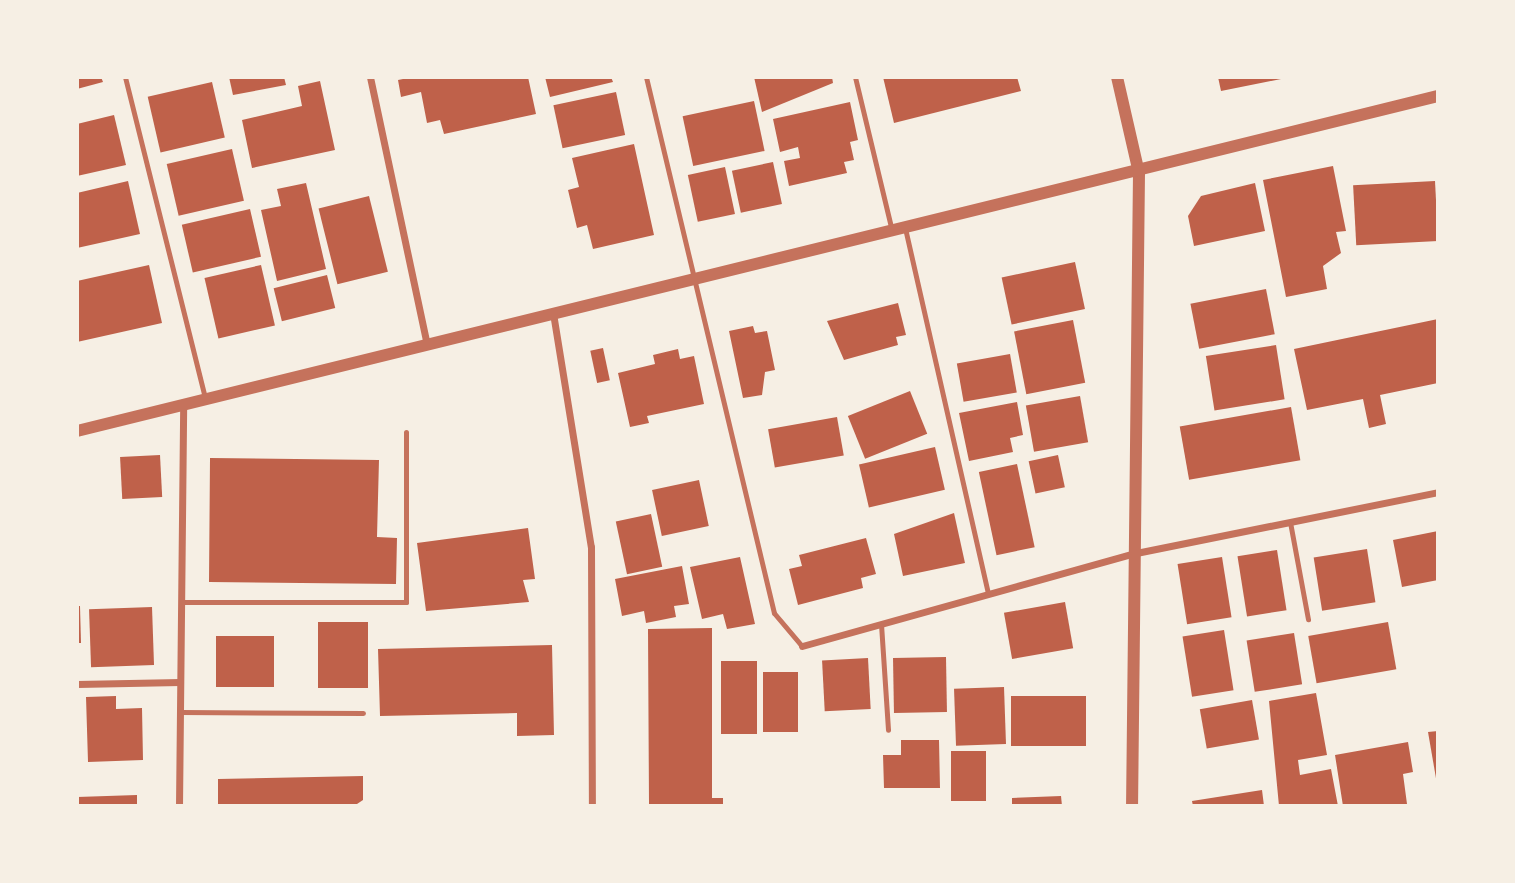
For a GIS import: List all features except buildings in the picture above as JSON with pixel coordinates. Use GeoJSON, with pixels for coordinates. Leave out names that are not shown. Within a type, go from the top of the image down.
{"type":"FeatureCollection","features":[{"type":"Feature","properties":{"kind":"street"},"geometry":{"type":"LineString","coordinates":[[370,77],[426,341]]}},
{"type":"Feature","properties":{"kind":"street"},"geometry":{"type":"LineString","coordinates":[[1117,77],[1139,173],[1132,806]]}},
{"type":"Feature","properties":{"kind":"street"},"geometry":{"type":"LineString","coordinates":[[77,431],[426,341],[1139,173],[1438,96]]}},
{"type":"Feature","properties":{"kind":"street"},"geometry":{"type":"LineString","coordinates":[[552,310],[591,547],[592,806]]}},
{"type":"Feature","properties":{"kind":"street"},"geometry":{"type":"LineString","coordinates":[[179,806],[183,405]]}},
{"type":"Feature","properties":{"kind":"street"},"geometry":{"type":"LineString","coordinates":[[802,646],[1136,553],[1438,492]]}},
{"type":"Feature","properties":{"kind":"street"},"geometry":{"type":"LineString","coordinates":[[77,684],[180,682]]}},
{"type":"Feature","properties":{"kind":"lane"},"geometry":{"type":"LineString","coordinates":[[125,77],[205,400]]}},
{"type":"Feature","properties":{"kind":"lane"},"geometry":{"type":"LineString","coordinates":[[646,77],[774,613],[802,646]]}},
{"type":"Feature","properties":{"kind":"lane"},"geometry":{"type":"LineString","coordinates":[[855,77],[898,229],[988,594]]}},
{"type":"Feature","properties":{"kind":"lane"},"geometry":{"type":"LineString","coordinates":[[181,603],[406,602],[405,432]]}},
{"type":"Feature","properties":{"kind":"lane"},"geometry":{"type":"LineString","coordinates":[[1290,522],[1308,619]]}},
{"type":"Feature","properties":{"kind":"lane"},"geometry":{"type":"LineString","coordinates":[[881,624],[888,730]]}},
{"type":"Feature","properties":{"kind":"lane"},"geometry":{"type":"LineString","coordinates":[[180,712],[363,713]]}}]}
